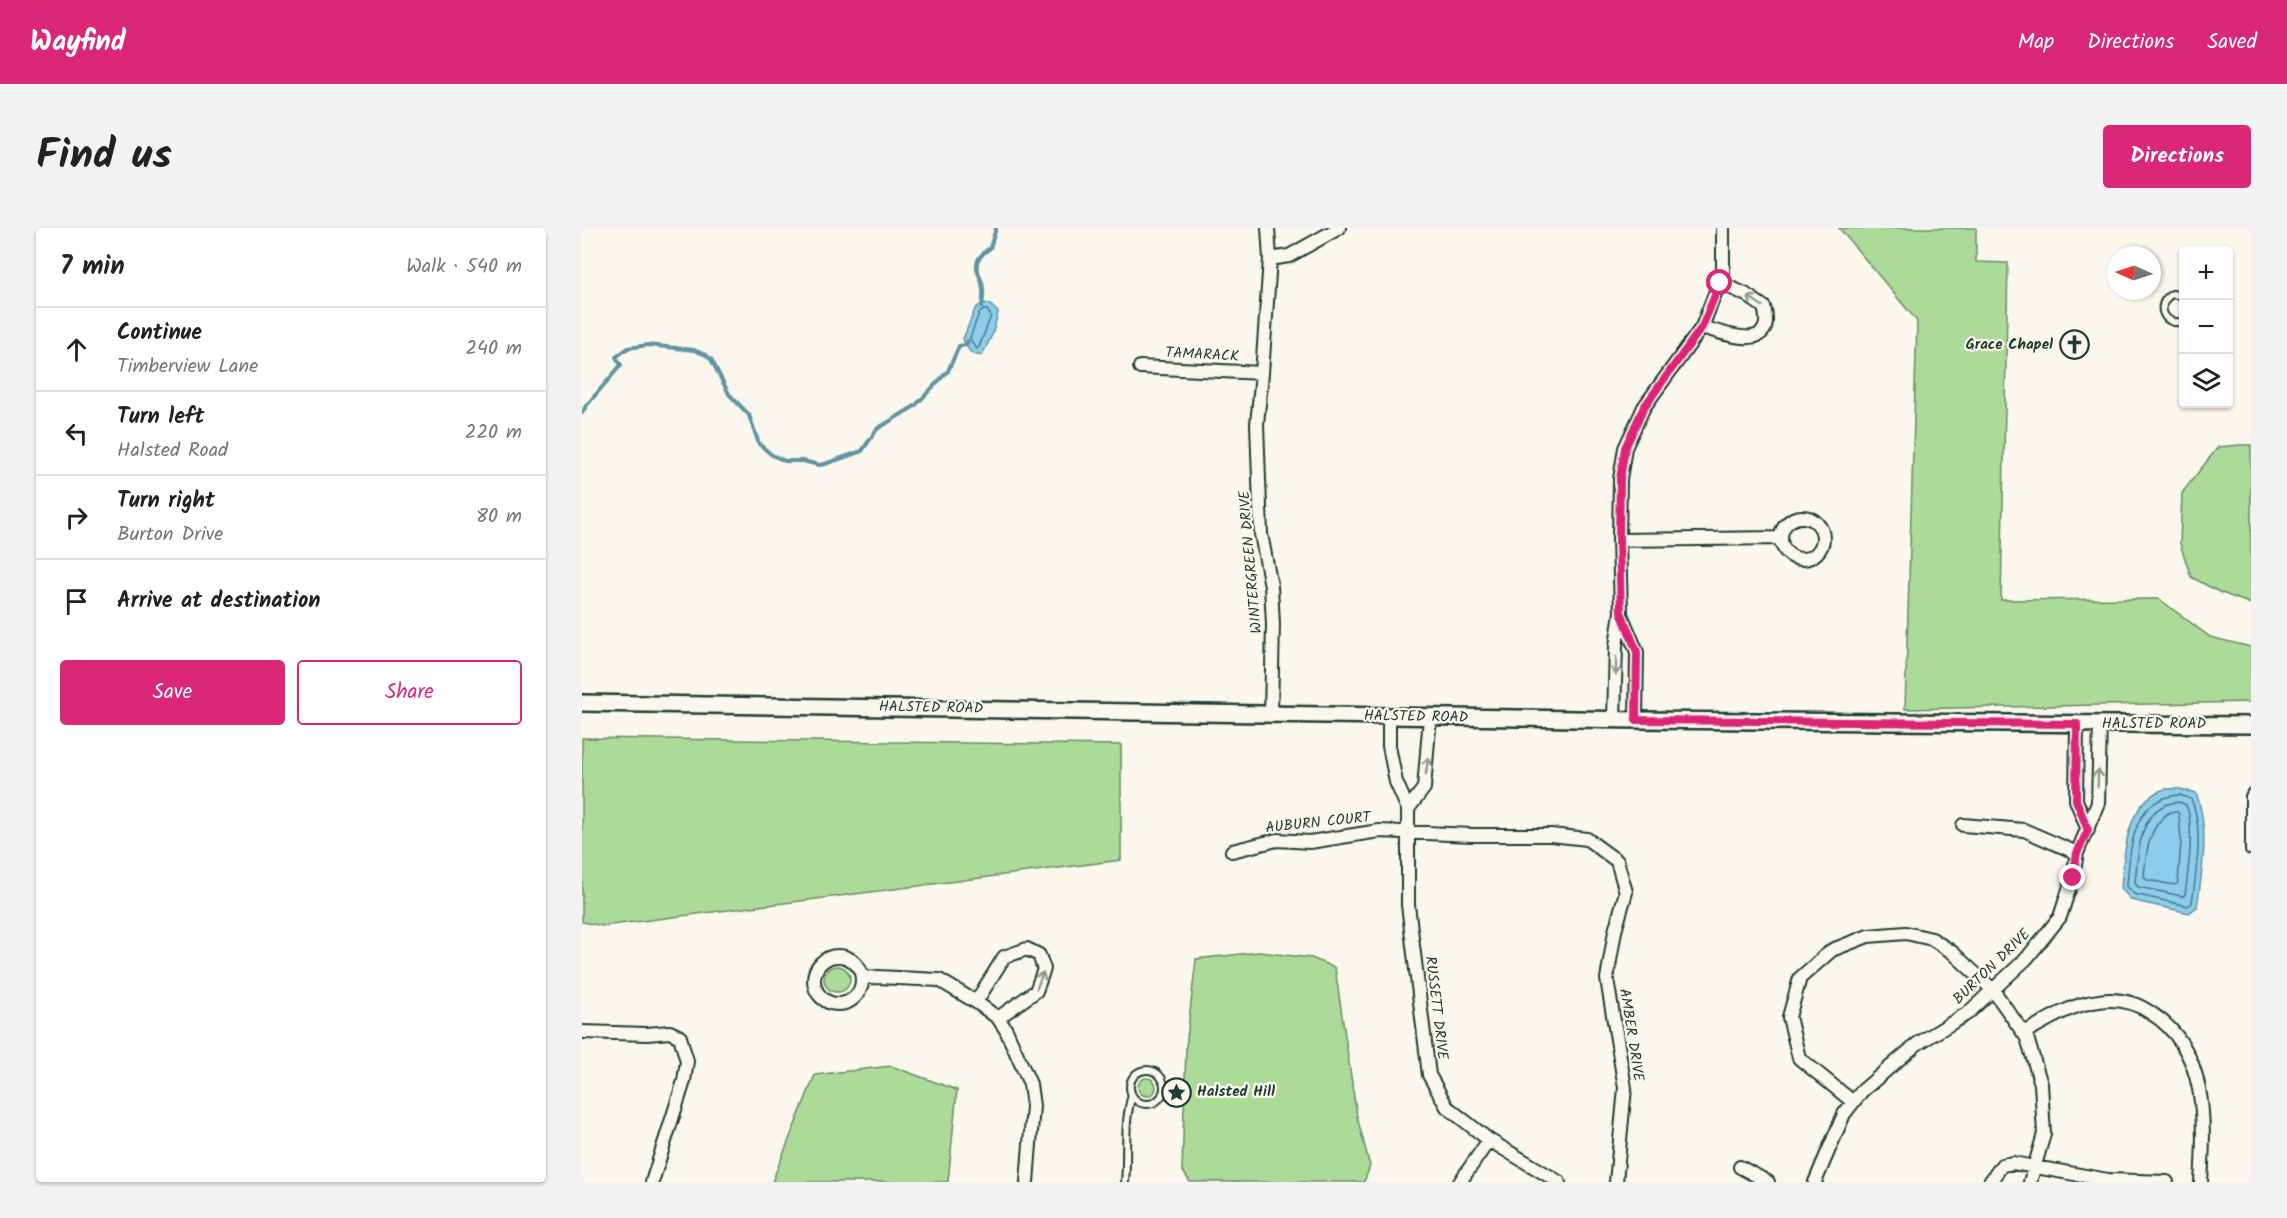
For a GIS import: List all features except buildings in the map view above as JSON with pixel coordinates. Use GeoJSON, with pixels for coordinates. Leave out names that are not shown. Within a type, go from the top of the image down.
{"type":"FeatureCollection","features":[{"type":"Feature","properties":{"kind":"street","name":"WINTERGREEN DRIVE"},"geometry":{"type":"LineString","coordinates":[[1268,228],[1270,259],[1257,424],[1261,534],[1270,586],[1273,624],[1271,713]]}},
{"type":"Feature","properties":{"kind":"street"},"geometry":{"type":"LineString","coordinates":[[1270,259],[1289,256],[1338,228]]}},
{"type":"Feature","properties":{"kind":"street"},"geometry":{"type":"LineString","coordinates":[[1614,720],[1616,646],[1621,612],[1620,479],[1625,448],[1644,407],[1702,327],[1723,273],[1724,228]]}},
{"type":"Feature","properties":{"kind":"street"},"geometry":{"type":"LineString","coordinates":[[1702,327],[1741,339],[1758,335],[1764,328],[1767,319],[1764,307],[1745,294],[1720,283]]}},
{"type":"Feature","properties":{"kind":"street","name":"TAMARACK"},"geometry":{"type":"LineString","coordinates":[[1140,367],[1262,373]]}},
{"type":"Feature","properties":{"kind":"street"},"geometry":{"type":"LineString","coordinates":[[1619,540],[1781,538]]}},
{"type":"Feature","properties":{"kind":"street"},"geometry":{"type":"LineString","coordinates":[[1621,612],[1637,652],[1636,720]]}},
{"type":"Feature","properties":{"kind":"street","name":"HALSTED ROAD"},"geometry":{"type":"LineString","coordinates":[[582,703],[1614,720],[2251,725]]}},
{"type":"Feature","properties":{"kind":"street","name":"RUSSETT DRIVE"},"geometry":{"type":"LineString","coordinates":[[1389,717],[1389,746],[1396,782],[1408,809],[1407,905],[1430,1076],[1447,1107],[1489,1140],[1559,1182]]}},
{"type":"Feature","properties":{"kind":"street"},"geometry":{"type":"LineString","coordinates":[[1408,809],[1424,788],[1430,717]]}},
{"type":"Feature","properties":{"kind":"street"},"geometry":{"type":"LineString","coordinates":[[2077,724],[2076,800],[2088,830]]}},
{"type":"Feature","properties":{"kind":"street","name":"BURTON DRIVE"},"geometry":{"type":"LineString","coordinates":[[1815,1182],[1844,1114],[1862,1091],[1917,1044],[1968,1013],[2027,958],[2050,932],[2060,916],[2073,878],[2077,853],[2097,803],[2100,724]]}},
{"type":"Feature","properties":{"kind":"street"},"geometry":{"type":"LineString","coordinates":[[1963,825],[2024,830],[2077,853]]}},
{"type":"Feature","properties":{"kind":"street","name":"AUBURN COURT"},"geometry":{"type":"LineString","coordinates":[[1232,851],[1276,840],[1310,842],[1379,831],[1407,832]]}},
{"type":"Feature","properties":{"kind":"street","name":"AMBER DRIVE"},"geometry":{"type":"LineString","coordinates":[[1407,832],[1569,836],[1587,839],[1617,861],[1626,892],[1615,931],[1606,979],[1625,1088],[1616,1182]]}},
{"type":"Feature","properties":{"kind":"street"},"geometry":{"type":"LineString","coordinates":[[1853,1102],[1799,1058],[1789,1017],[1800,978],[1832,950],[1868,936],[1906,933],[1932,939],[1952,952],[1993,990],[2027,1038],[2042,1084],[2044,1134],[2030,1182]]}},
{"type":"Feature","properties":{"kind":"street"},"geometry":{"type":"LineString","coordinates":[[976,1002],[1004,957],[1028,949],[1039,955],[1044,969],[1035,991],[998,1018]]}},
{"type":"Feature","properties":{"kind":"street"},"geometry":{"type":"LineString","coordinates":[[837,955],[851,959],[857,964],[862,978],[862,986],[853,999],[839,1005],[824,1000],[818,995],[813,980],[818,966],[837,955]]}},
{"type":"Feature","properties":{"kind":"street"},"geometry":{"type":"LineString","coordinates":[[862,978],[878,976],[939,980],[998,1018],[1006,1030],[1030,1084],[1033,1106],[1028,1182]]}},
{"type":"Feature","properties":{"kind":"street"},"geometry":{"type":"LineString","coordinates":[[2024,1033],[2060,1013],[2098,1001],[2115,1000],[2137,1004],[2166,1024],[2185,1045],[2196,1070],[2203,1143],[2201,1182]]}},
{"type":"Feature","properties":{"kind":"street"},"geometry":{"type":"LineString","coordinates":[[582,1032],[647,1034],[670,1032],[680,1037],[687,1061],[684,1081],[652,1182]]}},
{"type":"Feature","properties":{"kind":"street"},"geometry":{"type":"LineString","coordinates":[[1460,1182],[1489,1140]]}},
{"type":"Feature","properties":{"kind":"street"},"geometry":{"type":"LineString","coordinates":[[1990,1182],[2002,1165],[2013,1163],[2108,1180],[2167,1182]]}},
{"type":"Feature","properties":{"kind":"street"},"geometry":{"type":"LineString","coordinates":[[1740,1167],[1768,1182]]}},
{"type":"Feature","properties":{"kind":"lane"},"geometry":{"type":"LineString","coordinates":[[2179,295],[2172,294],[2163,301],[2162,307],[2165,318],[2175,323],[2179,322]]}},
{"type":"Feature","properties":{"kind":"lane"},"geometry":{"type":"LineString","coordinates":[[2249,851],[2249,796],[2251,792]]}},
{"type":"Feature","properties":{"kind":"lane"},"geometry":{"type":"LineString","coordinates":[[1125,1182],[1126,1135],[1128,1106],[1132,1095],[1131,1082],[1137,1074],[1147,1070],[1161,1078],[1162,1094],[1154,1103],[1143,1104],[1134,1100],[1132,1095]]}},
{"type":"Feature","properties":{"kind":"green space"},"geometry":{"type":"Polygon","coordinates":[[[1839,228],[1976,228],[1976,262],[2008,263],[2001,600],[2159,599],[2210,637],[2251,647],[2251,702],[1905,709],[1917,321],[1839,228]]]}},
{"type":"Feature","properties":{"kind":"green space"},"geometry":{"type":"Polygon","coordinates":[[[2251,445],[2251,604],[2219,592],[2191,577],[2180,544],[2182,493],[2218,447],[2251,445]]]}},
{"type":"Feature","properties":{"kind":"green space"},"geometry":{"type":"Polygon","coordinates":[[[582,738],[1121,745],[1121,860],[603,926],[582,922],[582,738]]]}},
{"type":"Feature","properties":{"kind":"green space"},"geometry":{"type":"Polygon","coordinates":[[[1259,952],[1312,958],[1335,968],[1357,1117],[1370,1166],[1364,1182],[1190,1182],[1182,1170],[1186,1047],[1196,959],[1259,952]]]}},
{"type":"Feature","properties":{"kind":"green space"},"geometry":{"type":"Polygon","coordinates":[[[837,966],[847,969],[850,979],[847,989],[837,992],[827,989],[824,979],[827,969],[837,966]]]}},
{"type":"Feature","properties":{"kind":"green space"},"geometry":{"type":"Polygon","coordinates":[[[891,1066],[957,1090],[948,1182],[772,1182],[815,1075],[891,1066]]]}},
{"type":"Feature","properties":{"kind":"green space"},"geometry":{"type":"Polygon","coordinates":[[[1147,1078],[1153,1081],[1156,1087],[1153,1093],[1147,1096],[1141,1093],[1138,1087],[1141,1081],[1147,1078]]]}},
{"type":"Feature","properties":{"kind":"water"},"geometry":{"type":"Polygon","coordinates":[[[983,303],[989,304],[998,312],[993,333],[982,355],[975,355],[963,339],[975,309],[983,303]]]}},
{"type":"Feature","properties":{"kind":"water"},"geometry":{"type":"Polygon","coordinates":[[[2180,789],[2196,793],[2203,821],[2204,850],[2197,907],[2189,913],[2131,900],[2121,888],[2123,861],[2129,832],[2140,807],[2162,790],[2180,789]]]}},
{"type":"Feature","properties":{"kind":"waterway"},"geometry":{"type":"LineString","coordinates":[[982,307],[983,289],[977,263],[990,248],[996,228]]}},
{"type":"Feature","properties":{"kind":"waterway"},"geometry":{"type":"LineString","coordinates":[[582,413],[621,365],[616,357],[628,348],[648,345],[694,350],[711,359],[729,394],[749,415],[759,444],[772,455],[785,461],[825,464],[862,451],[877,429],[915,406],[948,371],[959,346],[966,345],[968,341]]}},
{"type":"Feature","properties":{"kind":"place","name":"Grace Chapel"},"geometry":{"type":"Point","coordinates":[2074,345]}},
{"type":"Feature","properties":{"kind":"place","name":"Halsted Hill"},"geometry":{"type":"Point","coordinates":[1176,1092]}},
{"type":"Feature","properties":{"kind":"route"},"geometry":{"type":"LineString","coordinates":[[1720,283],[1702,327],[1644,407],[1625,448],[1620,479],[1621,612],[1637,652],[1636,720],[2077,724],[2076,800],[2088,830],[2077,853],[2073,878]]}}]}
